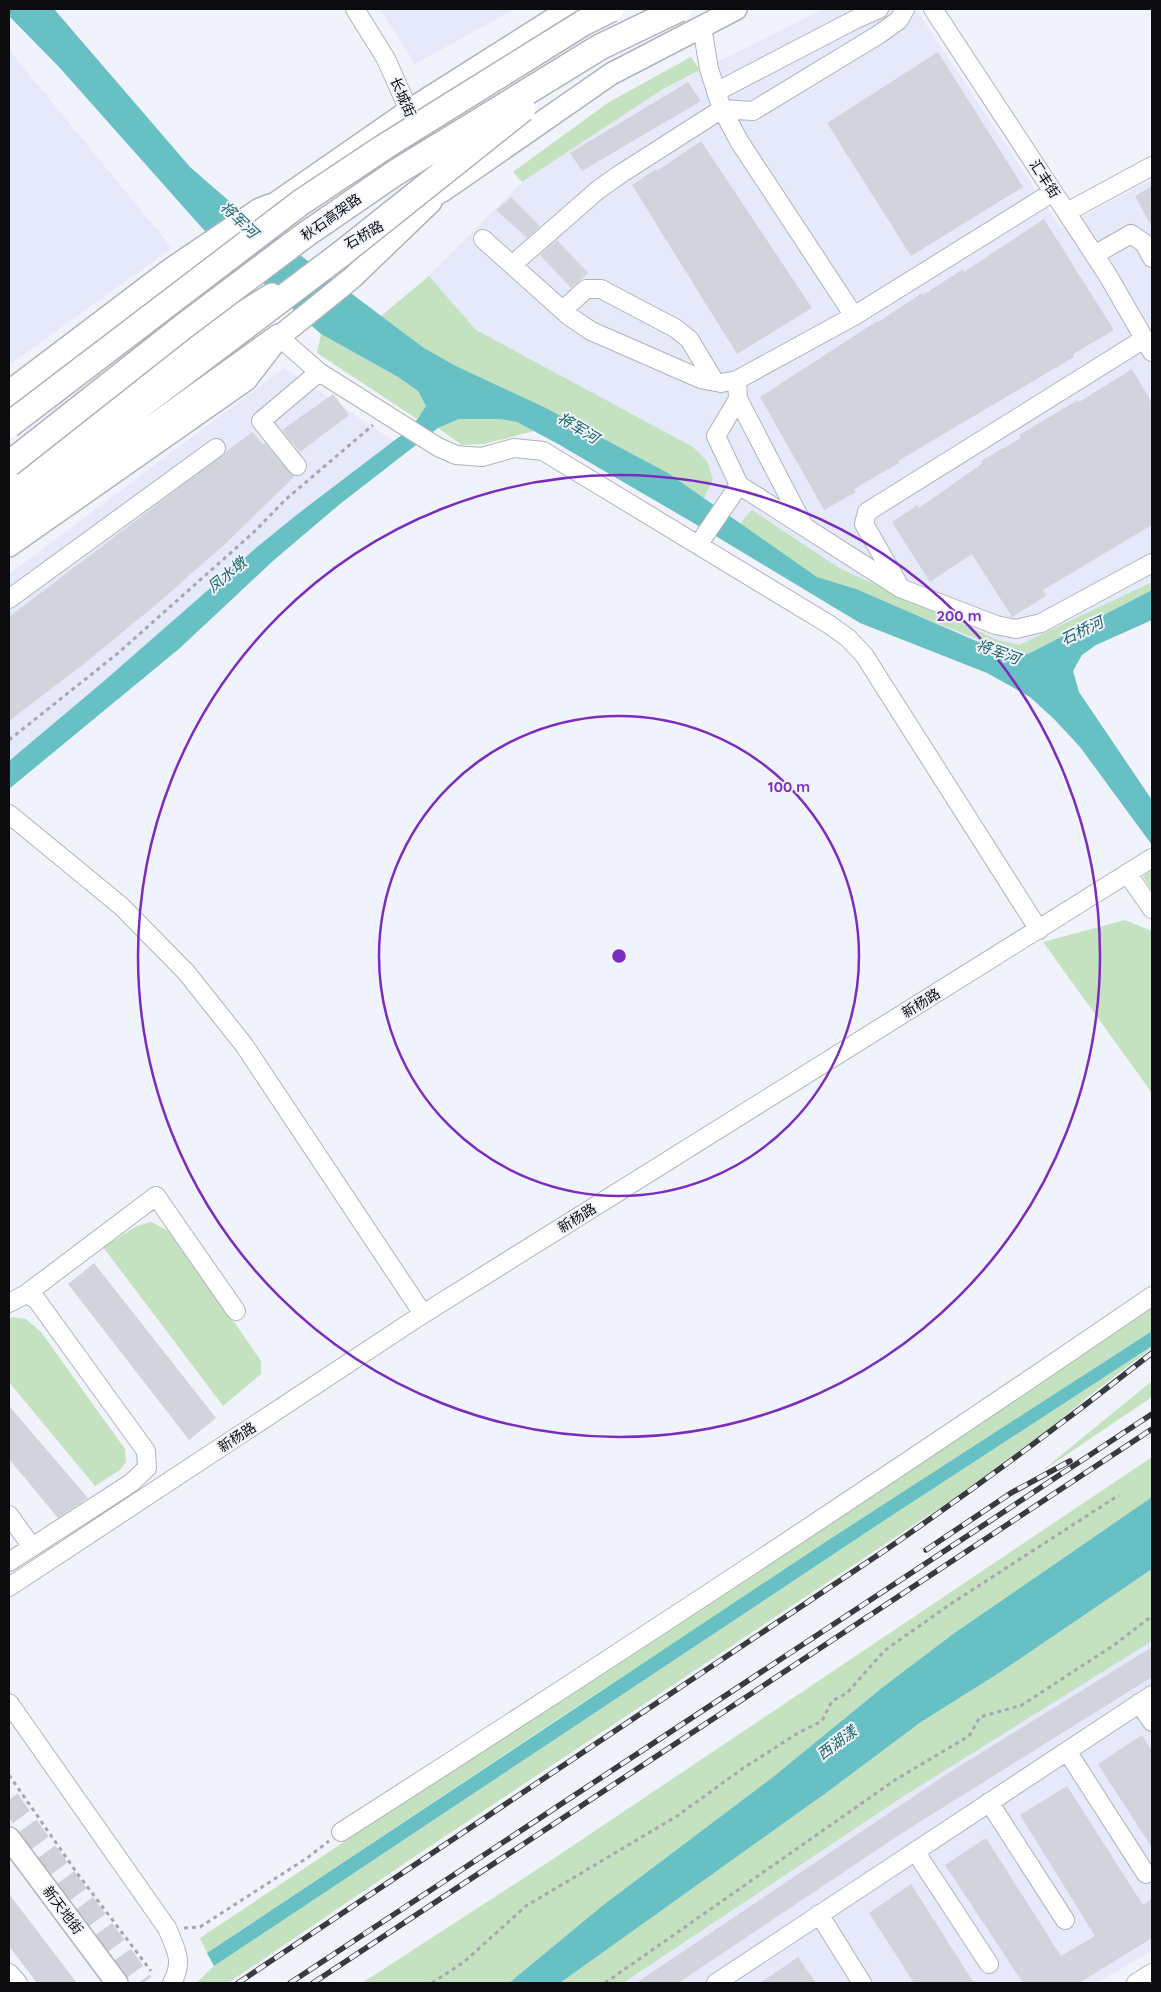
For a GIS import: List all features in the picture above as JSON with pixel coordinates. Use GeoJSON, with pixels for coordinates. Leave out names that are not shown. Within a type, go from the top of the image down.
{"type":"FeatureCollection","features":[{"type":"Feature","properties":{"kind":"highway","name":"秋石高架路"},"geometry":{"type":"LineString","coordinates":[[9,425],[300,203],[392,141],[583,23],[611,9]]}},
{"type":"Feature","properties":{"kind":"highway","name":"秋石高架路"},"geometry":{"type":"LineString","coordinates":[[9,464],[176,332],[305,235],[394,173],[600,47],[679,9]]}},
{"type":"Feature","properties":{"kind":"highway"},"geometry":{"type":"LineString","coordinates":[[9,505],[357,242],[443,175],[600,47]]}},
{"type":"Feature","properties":{"kind":"highway"},"geometry":{"type":"LineString","coordinates":[[9,394],[174,269],[206,253],[264,210]]}},
{"type":"Feature","properties":{"kind":"highway"},"geometry":{"type":"LineString","coordinates":[[9,531],[271,343]]}},
{"type":"Feature","properties":{"kind":"main road"},"geometry":{"type":"LineString","coordinates":[[264,210],[408,111],[569,9]]}},
{"type":"Feature","properties":{"kind":"main road","name":"石桥路"},"geometry":{"type":"LineString","coordinates":[[9,488],[238,315],[334,253],[444,190],[610,74],[736,9]]}},
{"type":"Feature","properties":{"kind":"main road"},"geometry":{"type":"LineString","coordinates":[[9,546],[246,380],[271,343],[352,278],[444,190]]}},
{"type":"Feature","properties":{"kind":"main road"},"geometry":{"type":"LineString","coordinates":[[9,410],[206,253]]}},
{"type":"Feature","properties":{"kind":"main road","name":"新天地街"},"geometry":{"type":"LineString","coordinates":[[9,1838],[117,1983]]}},
{"type":"Feature","properties":{"kind":"street","name":"长城街"},"geometry":{"type":"LineString","coordinates":[[354,9],[386,59],[444,190]]}},
{"type":"Feature","properties":{"kind":"street"},"geometry":{"type":"LineString","coordinates":[[716,92],[856,18],[879,9]]}},
{"type":"Feature","properties":{"kind":"street"},"geometry":{"type":"LineString","coordinates":[[512,265],[599,189],[722,109],[753,110],[878,35],[899,20],[905,9]]}},
{"type":"Feature","properties":{"kind":"street","name":"汇丰街"},"geometry":{"type":"LineString","coordinates":[[933,9],[1147,336]]}},
{"type":"Feature","properties":{"kind":"street"},"geometry":{"type":"LineString","coordinates":[[702,27],[709,68],[722,109],[739,140],[854,316]]}},
{"type":"Feature","properties":{"kind":"street"},"geometry":{"type":"LineString","coordinates":[[1066,212],[1152,166]]}},
{"type":"Feature","properties":{"kind":"street"},"geometry":{"type":"LineString","coordinates":[[484,239],[563,310],[591,331],[701,379],[721,383],[737,380],[854,316],[1053,192]]}},
{"type":"Feature","properties":{"kind":"street"},"geometry":{"type":"LineString","coordinates":[[1094,255],[1131,234],[1144,243],[1152,258]]}},
{"type":"Feature","properties":{"kind":"street"},"geometry":{"type":"LineString","coordinates":[[563,310],[586,289],[601,289],[676,328],[690,339],[715,382]]}},
{"type":"Feature","properties":{"kind":"street"},"geometry":{"type":"LineString","coordinates":[[900,588],[864,524],[868,512],[1147,336]]}},
{"type":"Feature","properties":{"kind":"street"},"geometry":{"type":"LineString","coordinates":[[271,343],[388,417],[438,447],[456,455],[482,457],[514,448],[543,451],[830,625],[848,638],[864,655],[1039,930]]}},
{"type":"Feature","properties":{"kind":"street"},"geometry":{"type":"LineString","coordinates":[[297,466],[261,421],[319,372]]}},
{"type":"Feature","properties":{"kind":"street"},"geometry":{"type":"LineString","coordinates":[[737,380],[738,399],[804,527]]}},
{"type":"Feature","properties":{"kind":"street"},"geometry":{"type":"LineString","coordinates":[[738,399],[716,436],[739,485],[900,588],[996,625],[1016,629],[1040,623],[1152,563]]}},
{"type":"Feature","properties":{"kind":"street"},"geometry":{"type":"LineString","coordinates":[[9,599],[216,448]]}},
{"type":"Feature","properties":{"kind":"street"},"geometry":{"type":"LineString","coordinates":[[698,545],[739,485]]}},
{"type":"Feature","properties":{"kind":"street"},"geometry":{"type":"LineString","coordinates":[[9,814],[121,906],[186,972],[244,1045],[423,1314]]}},
{"type":"Feature","properties":{"kind":"street","name":"新杨路"},"geometry":{"type":"LineString","coordinates":[[9,1587],[423,1314],[1152,858]]}},
{"type":"Feature","properties":{"kind":"street"},"geometry":{"type":"LineString","coordinates":[[1127,874],[1152,909]]}},
{"type":"Feature","properties":{"kind":"street"},"geometry":{"type":"LineString","coordinates":[[9,1303],[26,1294],[156,1196],[236,1311]]}},
{"type":"Feature","properties":{"kind":"street"},"geometry":{"type":"LineString","coordinates":[[9,1562],[131,1483],[147,1468],[146,1451],[36,1299],[26,1294]]}},
{"type":"Feature","properties":{"kind":"street"},"geometry":{"type":"LineString","coordinates":[[341,1832],[567,1688],[1031,1379],[1152,1296]]}},
{"type":"Feature","properties":{"kind":"street"},"geometry":{"type":"LineString","coordinates":[[9,1515],[32,1547]]}},
{"type":"Feature","properties":{"kind":"street"},"geometry":{"type":"LineString","coordinates":[[725,1981],[819,1914],[1146,1699],[1152,1722]]}},
{"type":"Feature","properties":{"kind":"street"},"geometry":{"type":"LineString","coordinates":[[9,1703],[167,1928],[177,1952],[179,1971],[172,1983]]}},
{"type":"Feature","properties":{"kind":"street"},"geometry":{"type":"LineString","coordinates":[[1067,1751],[1146,1874]]}},
{"type":"Feature","properties":{"kind":"street"},"geometry":{"type":"LineString","coordinates":[[989,1802],[1065,1920]]}},
{"type":"Feature","properties":{"kind":"street"},"geometry":{"type":"LineString","coordinates":[[915,1851],[989,1964]]}},
{"type":"Feature","properties":{"kind":"street"},"geometry":{"type":"LineString","coordinates":[[819,1914],[862,1983]]}},
{"type":"Feature","properties":{"kind":"street"},"geometry":{"type":"LineString","coordinates":[[1136,1983],[1152,1972]]}},
{"type":"Feature","properties":{"kind":"street"},"geometry":{"type":"LineString","coordinates":[[9,1973],[18,1983]]}},
{"type":"Feature","properties":{"kind":"path"},"geometry":{"type":"LineString","coordinates":[[9,740],[117,654],[254,532],[285,500],[388,417]]}},
{"type":"Feature","properties":{"kind":"path"},"geometry":{"type":"LineString","coordinates":[[432,1983],[464,1962],[526,1906],[677,1816],[742,1769],[798,1733],[822,1721],[832,1701],[847,1693],[884,1651],[949,1605],[1119,1495]]}},
{"type":"Feature","properties":{"kind":"path"},"geometry":{"type":"LineString","coordinates":[[605,1983],[895,1780],[970,1736],[980,1718],[1022,1705],[1114,1644],[1152,1616]]}},
{"type":"Feature","properties":{"kind":"path"},"geometry":{"type":"LineString","coordinates":[[9,1775],[77,1873],[151,1971]]}},
{"type":"Feature","properties":{"kind":"path"},"geometry":{"type":"LineString","coordinates":[[167,1928],[200,1927],[307,1858],[341,1832]]}},
{"type":"Feature","properties":{"kind":"shaded area"},"geometry":{"type":"Polygon","coordinates":[[[380,9],[515,9],[415,64],[380,9]]]}},
{"type":"Feature","properties":{"kind":"shaded area"},"geometry":{"type":"Polygon","coordinates":[[[824,9],[916,9],[1061,228],[1152,179],[1152,590],[1028,654],[997,650],[792,559],[668,473],[381,316],[429,276],[522,182],[663,89],[824,9]]]}},
{"type":"Feature","properties":{"kind":"shaded area"},"geometry":{"type":"Polygon","coordinates":[[[9,50],[172,248],[9,365],[9,50]]]}},
{"type":"Feature","properties":{"kind":"shaded area"},"geometry":{"type":"Polygon","coordinates":[[[284,368],[394,441],[257,547],[9,761],[9,574],[284,368]]]}},
{"type":"Feature","properties":{"kind":"shaded area"},"geometry":{"type":"Polygon","coordinates":[[[1152,1641],[1152,1951],[1096,1983],[623,1983],[904,1796],[1152,1641]]]}},
{"type":"Feature","properties":{"kind":"green space"},"geometry":{"type":"Polygon","coordinates":[[[691,57],[700,70],[663,89],[522,182],[513,172],[609,102],[691,57]]]}},
{"type":"Feature","properties":{"kind":"green space"},"geometry":{"type":"Polygon","coordinates":[[[429,276],[476,330],[693,447],[707,461],[713,480],[704,498],[668,473],[544,407],[456,366],[424,348],[381,316],[429,276]]]}},
{"type":"Feature","properties":{"kind":"green space"},"geometry":{"type":"Polygon","coordinates":[[[321,334],[398,377],[418,391],[426,406],[417,419],[317,353],[321,334]]]}},
{"type":"Feature","properties":{"kind":"green space"},"geometry":{"type":"Polygon","coordinates":[[[459,419],[499,419],[517,422],[534,431],[484,444],[462,445],[438,428],[459,419]]]}},
{"type":"Feature","properties":{"kind":"green space"},"geometry":{"type":"Polygon","coordinates":[[[752,510],[839,568],[998,640],[1019,645],[1152,582],[1152,590],[1028,654],[1011,652],[817,577],[740,524],[752,510]]]}},
{"type":"Feature","properties":{"kind":"green space"},"geometry":{"type":"Polygon","coordinates":[[[1152,870],[1152,891],[1143,876],[1152,870]]]}},
{"type":"Feature","properties":{"kind":"green space"},"geometry":{"type":"Polygon","coordinates":[[[1125,920],[1152,931],[1152,1093],[1043,942],[1125,920]]]}},
{"type":"Feature","properties":{"kind":"green space"},"geometry":{"type":"Polygon","coordinates":[[[151,1222],[168,1231],[179,1242],[261,1361],[261,1374],[223,1406],[103,1247],[137,1226],[151,1222]]]}},
{"type":"Feature","properties":{"kind":"green space"},"geometry":{"type":"Polygon","coordinates":[[[1152,1303],[1152,1331],[576,1707],[207,1953],[200,1938],[1152,1303]]]}},
{"type":"Feature","properties":{"kind":"green space"},"geometry":{"type":"Polygon","coordinates":[[[12,1317],[26,1319],[41,1332],[125,1449],[126,1462],[120,1470],[95,1486],[9,1382],[9,1319],[12,1317]]]}},
{"type":"Feature","properties":{"kind":"green space"},"geometry":{"type":"Polygon","coordinates":[[[1152,1346],[1152,1348],[1089,1396],[1016,1457],[414,1857],[228,1983],[196,1983],[214,1966],[882,1522],[1152,1346]]]}},
{"type":"Feature","properties":{"kind":"green space"},"geometry":{"type":"Polygon","coordinates":[[[1152,1381],[1152,1397],[1038,1474],[1152,1381]]]}},
{"type":"Feature","properties":{"kind":"green space"},"geometry":{"type":"Polygon","coordinates":[[[1152,1457],[1152,1497],[953,1634],[883,1687],[773,1777],[602,1906],[509,1983],[362,1983],[547,1863],[1152,1457]]]}},
{"type":"Feature","properties":{"kind":"green space"},"geometry":{"type":"Polygon","coordinates":[[[1152,1569],[1152,1641],[904,1796],[623,1983],[560,1983],[826,1793],[921,1722],[999,1673],[1152,1569]]]}},
{"type":"Feature","properties":{"kind":"water"},"geometry":{"type":"Polygon","coordinates":[[[9,9],[54,9],[190,167],[236,207],[424,348],[456,366],[544,407],[668,473],[817,577],[856,589],[997,650],[1028,654],[1152,590],[1152,620],[1096,645],[1082,655],[1073,671],[1079,692],[1152,800],[1152,845],[1080,747],[1030,697],[987,673],[860,623],[558,444],[517,422],[499,419],[459,419],[438,428],[340,504],[274,560],[180,648],[9,789],[9,761],[257,547],[412,427],[426,406],[418,391],[398,377],[321,334],[203,229],[59,67],[9,16],[9,9]]]}},
{"type":"Feature","properties":{"kind":"water"},"geometry":{"type":"Polygon","coordinates":[[[1152,1331],[1152,1346],[882,1522],[214,1966],[207,1953],[827,1541],[1152,1331]]]}},
{"type":"Feature","properties":{"kind":"water","name":"西湖漾"},"geometry":{"type":"Polygon","coordinates":[[[1152,1497],[1152,1569],[999,1673],[921,1722],[826,1793],[560,1983],[509,1983],[602,1906],[773,1777],[883,1687],[953,1634],[1152,1497]]]}},
{"type":"Feature","properties":{"kind":"building"},"geometry":{"type":"Polygon","coordinates":[[[938,52],[1023,187],[911,256],[827,123],[938,52]]]}},
{"type":"Feature","properties":{"kind":"building"},"geometry":{"type":"Polygon","coordinates":[[[688,82],[701,101],[582,171],[570,153],[688,82]]]}},
{"type":"Feature","properties":{"kind":"building"},"geometry":{"type":"Polygon","coordinates":[[[701,141],[812,308],[737,354],[632,185],[656,169],[657,171],[701,141]]]}},
{"type":"Feature","properties":{"kind":"building"},"geometry":{"type":"Polygon","coordinates":[[[1152,186],[1152,227],[1135,196],[1152,186]]]}},
{"type":"Feature","properties":{"kind":"building"},"geometry":{"type":"Polygon","coordinates":[[[511,197],[540,226],[527,238],[496,210],[511,197]]]}},
{"type":"Feature","properties":{"kind":"building"},"geometry":{"type":"Polygon","coordinates":[[[1044,219],[1114,330],[1073,354],[1074,357],[898,461],[899,463],[854,489],[856,492],[824,510],[760,397],[922,293],[923,295],[963,269],[964,272],[1044,219]]]}},
{"type":"Feature","properties":{"kind":"building"},"geometry":{"type":"Polygon","coordinates":[[[557,240],[588,273],[571,288],[540,255],[557,240]]]}},
{"type":"Feature","properties":{"kind":"building"},"geometry":{"type":"Polygon","coordinates":[[[1132,369],[1152,403],[1152,525],[1043,590],[1046,596],[1012,617],[972,554],[930,582],[892,522],[918,505],[919,508],[983,463],[981,461],[1021,438],[1019,435],[1078,400],[1079,402],[1132,369]]]}},
{"type":"Feature","properties":{"kind":"building"},"geometry":{"type":"Polygon","coordinates":[[[333,394],[349,415],[300,452],[282,430],[333,394]]]}},
{"type":"Feature","properties":{"kind":"building"},"geometry":{"type":"Polygon","coordinates":[[[252,432],[263,444],[265,443],[294,477],[225,544],[157,604],[85,663],[9,721],[9,617],[252,432]]]}},
{"type":"Feature","properties":{"kind":"building"},"geometry":{"type":"Polygon","coordinates":[[[94,1263],[216,1418],[189,1440],[68,1284],[94,1263]]]}},
{"type":"Feature","properties":{"kind":"building"},"geometry":{"type":"Polygon","coordinates":[[[9,1406],[88,1498],[58,1518],[9,1459],[9,1406]]]}},
{"type":"Feature","properties":{"kind":"building"},"geometry":{"type":"Polygon","coordinates":[[[1152,1647],[1152,1677],[902,1833],[678,1983],[636,1983],[950,1772],[1152,1647]]]}},
{"type":"Feature","properties":{"kind":"building"},"geometry":{"type":"Polygon","coordinates":[[[1142,1735],[1152,1751],[1152,1848],[1098,1764],[1142,1735]]]}},
{"type":"Feature","properties":{"kind":"building"},"geometry":{"type":"Polygon","coordinates":[[[1067,1786],[1143,1905],[1152,1898],[1152,1938],[1079,1983],[1023,1983],[945,1865],[986,1838],[1061,1956],[1095,1936],[1020,1815],[1067,1786]]]}},
{"type":"Feature","properties":{"kind":"building"},"geometry":{"type":"Polygon","coordinates":[[[911,1884],[974,1983],[914,1983],[869,1913],[911,1884]]]}},
{"type":"Feature","properties":{"kind":"building"},"geometry":{"type":"Polygon","coordinates":[[[9,1894],[77,1983],[37,1983],[9,1946],[9,1894]]]}},
{"type":"Feature","properties":{"kind":"building"},"geometry":{"type":"Polygon","coordinates":[[[798,1957],[816,1983],[760,1983],[798,1957]]]}},
{"type":"Feature","properties":{"kind":"tunnel"},"geometry":{"type":"LineString","coordinates":[[9,1800],[143,1983]]}},
{"type":"Feature","properties":{"kind":"railway"},"geometry":{"type":"LineString","coordinates":[[238,1983],[887,1549],[1021,1453],[1152,1353]]}},
{"type":"Feature","properties":{"kind":"railway"},"geometry":{"type":"LineString","coordinates":[[290,1983],[1152,1414]]}},
{"type":"Feature","properties":{"kind":"railway"},"geometry":{"type":"LineString","coordinates":[[313,1983],[1152,1429]]}},
{"type":"Feature","properties":{"kind":"railway"},"geometry":{"type":"LineString","coordinates":[[926,1550],[1011,1493],[1070,1461]]}},
{"type":"Feature","properties":{"kind":"water label","name":"将军河"},"geometry":{"type":"Point","coordinates":[239,220]}},
{"type":"Feature","properties":{"kind":"water label","name":"将军河"},"geometry":{"type":"Point","coordinates":[578,428]}},
{"type":"Feature","properties":{"kind":"water label","name":"凤水墩"},"geometry":{"type":"Point","coordinates":[227,575]}},
{"type":"Feature","properties":{"kind":"water label","name":"石桥河"},"geometry":{"type":"Point","coordinates":[1082,631]}},
{"type":"Feature","properties":{"kind":"water label","name":"将军河"},"geometry":{"type":"Point","coordinates":[998,652]}}]}
